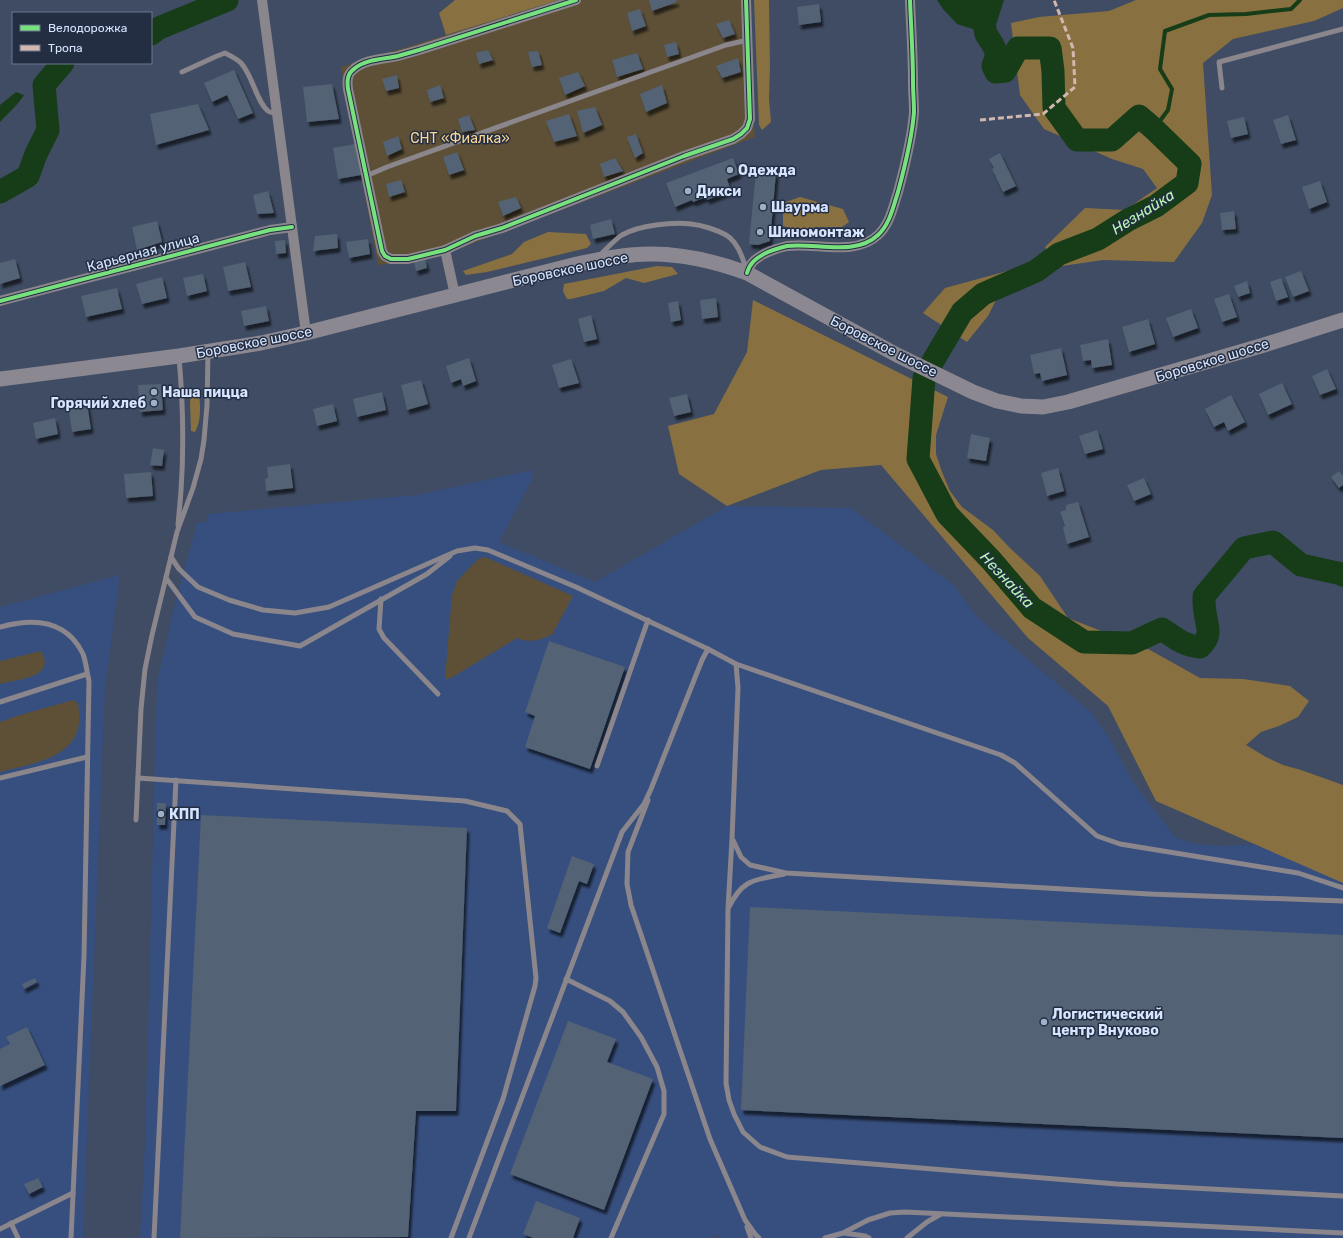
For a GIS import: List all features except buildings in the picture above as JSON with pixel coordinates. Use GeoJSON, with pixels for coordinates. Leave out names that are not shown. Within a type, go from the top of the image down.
{"type":"FeatureCollection","features":[{"type":"Feature","properties":{"kind":"main road","name":"Боровское шоссе"},"geometry":{"type":"LineString","coordinates":[[0,379],[208,352],[261,343],[593,261],[634,255],[660,254],[695,259],[747,273],[897,355],[973,392],[1009,404],[1032,407],[1053,405],[1167,374],[1343,320]]}},
{"type":"Feature","properties":{"kind":"street"},"geometry":{"type":"LineString","coordinates":[[262,0],[306,332]]}},
{"type":"Feature","properties":{"kind":"street"},"geometry":{"type":"LineString","coordinates":[[576,0],[419,50],[361,64],[354,68],[347,80],[348,89],[382,251],[385,256],[391,259],[408,259],[445,250],[475,236],[502,228],[684,156],[734,139],[742,134],[747,128],[750,119],[746,0]]}},
{"type":"Feature","properties":{"kind":"street"},"geometry":{"type":"LineString","coordinates":[[747,273],[753,261],[776,249],[797,246],[842,248],[857,245],[868,242],[878,236],[887,223],[891,216],[901,180],[914,110],[910,0]]}},
{"type":"Feature","properties":{"kind":"street","name":"Карьерная улица"},"geometry":{"type":"LineString","coordinates":[[0,301],[270,230],[292,227]]}},
{"type":"Feature","properties":{"kind":"street"},"geometry":{"type":"LineString","coordinates":[[445,250],[455,295]]}},
{"type":"Feature","properties":{"kind":"lane"},"geometry":{"type":"LineString","coordinates":[[1222,88],[1219,62],[1343,29]]}},
{"type":"Feature","properties":{"kind":"lane"},"geometry":{"type":"LineString","coordinates":[[366,176],[387,167],[726,45],[748,40]]}},
{"type":"Feature","properties":{"kind":"lane"},"geometry":{"type":"LineString","coordinates":[[182,72],[225,53],[241,63],[250,77],[261,103],[268,111],[272,113],[277,112]]}},
{"type":"Feature","properties":{"kind":"lane"},"geometry":{"type":"LineString","coordinates":[[593,261],[617,238],[631,231],[656,226],[692,224],[708,228],[727,236],[742,256],[747,273]]}},
{"type":"Feature","properties":{"kind":"lane"},"geometry":{"type":"LineString","coordinates":[[136,820],[141,709],[145,669],[177,532],[198,474],[204,440],[208,389],[208,352]]}},
{"type":"Feature","properties":{"kind":"lane"},"geometry":{"type":"LineString","coordinates":[[177,532],[181,492],[183,444],[179,356]]}},
{"type":"Feature","properties":{"kind":"lane"},"geometry":{"type":"LineString","coordinates":[[171,557],[179,569],[198,587],[229,600],[263,610],[294,613],[329,607],[456,552],[475,548],[488,550],[576,587],[648,620],[708,648],[736,664],[1001,755],[1016,764],[1097,836],[1120,844],[1298,873],[1343,888]]}},
{"type":"Feature","properties":{"kind":"lane"},"geometry":{"type":"LineString","coordinates":[[166,578],[195,617],[233,634],[300,646],[427,574],[456,552]]}},
{"type":"Feature","properties":{"kind":"lane"},"geometry":{"type":"LineString","coordinates":[[381,599],[379,629],[384,638],[438,694]]}},
{"type":"Feature","properties":{"kind":"lane"},"geometry":{"type":"LineString","coordinates":[[597,766],[648,620]]}},
{"type":"Feature","properties":{"kind":"lane"},"geometry":{"type":"LineString","coordinates":[[0,627],[16,623],[36,622],[54,625],[68,633],[83,655],[89,681],[84,956],[72,1238]]}},
{"type":"Feature","properties":{"kind":"lane"},"geometry":{"type":"LineString","coordinates":[[708,648],[651,789],[628,852],[627,884],[631,905],[710,1139],[745,1220],[751,1238]]}},
{"type":"Feature","properties":{"kind":"lane"},"geometry":{"type":"LineString","coordinates":[[736,664],[738,688],[728,909],[726,1083],[729,1100],[743,1132],[760,1147],[787,1157],[1117,1184],[1343,1196]]}},
{"type":"Feature","properties":{"kind":"lane"},"geometry":{"type":"LineString","coordinates":[[0,702],[87,674]]}},
{"type":"Feature","properties":{"kind":"lane"},"geometry":{"type":"LineString","coordinates":[[0,778],[88,757]]}},
{"type":"Feature","properties":{"kind":"lane"},"geometry":{"type":"LineString","coordinates":[[138,778],[465,801],[507,811],[520,824],[536,978],[535,986],[502,1099],[451,1238]]}},
{"type":"Feature","properties":{"kind":"lane"},"geometry":{"type":"LineString","coordinates":[[154,1238],[176,780]]}},
{"type":"Feature","properties":{"kind":"lane"},"geometry":{"type":"LineString","coordinates":[[469,1238],[622,832],[644,804],[651,789]]}},
{"type":"Feature","properties":{"kind":"lane"},"geometry":{"type":"LineString","coordinates":[[732,839],[740,857],[750,865],[786,873],[1141,893],[1343,901]]}},
{"type":"Feature","properties":{"kind":"lane"},"geometry":{"type":"LineString","coordinates":[[728,909],[740,889],[749,882],[786,873]]}},
{"type":"Feature","properties":{"kind":"lane"},"geometry":{"type":"LineString","coordinates":[[566,979],[610,1001],[624,1012],[641,1037],[654,1061],[664,1091],[664,1114],[611,1238]]}},
{"type":"Feature","properties":{"kind":"lane"},"geometry":{"type":"LineString","coordinates":[[0,1229],[73,1193]]}},
{"type":"Feature","properties":{"kind":"lane"},"geometry":{"type":"LineString","coordinates":[[825,1238],[843,1233],[868,1220],[890,1213],[905,1212],[1343,1233]]}},
{"type":"Feature","properties":{"kind":"lane"},"geometry":{"type":"LineString","coordinates":[[908,1238],[927,1222],[942,1214]]}},
{"type":"Feature","properties":{"kind":"lane"},"geometry":{"type":"LineString","coordinates":[[745,1220],[759,1238]]}},
{"type":"Feature","properties":{"kind":"lane"},"geometry":{"type":"LineString","coordinates":[[11,1224],[18,1238]]}},
{"type":"Feature","properties":{"kind":"lane"},"geometry":{"type":"LineString","coordinates":[[843,1233],[865,1236],[869,1238]]}},
{"type":"Feature","properties":{"kind":"shaded area"},"geometry":{"type":"Polygon","coordinates":[[[455,0],[559,0],[446,35],[439,13],[455,0]]]}},
{"type":"Feature","properties":{"kind":"shaded area"},"geometry":{"type":"Polygon","coordinates":[[[754,0],[769,0],[769,99],[771,122],[762,130],[759,125],[754,0]]]}},
{"type":"Feature","properties":{"kind":"shaded area"},"geometry":{"type":"Polygon","coordinates":[[[937,0],[1004,0],[997,22],[992,30],[993,45],[997,54],[982,49],[979,35],[973,29],[957,24],[937,0]]]}},
{"type":"Feature","properties":{"kind":"shaded area"},"geometry":{"type":"Polygon","coordinates":[[[1136,0],[1343,0],[1343,8],[1314,21],[1233,39],[1203,63],[1212,195],[1202,223],[1174,262],[1103,260],[1055,267],[1045,247],[1085,208],[1125,210],[1157,188],[1143,169],[1112,159],[1044,129],[1020,95],[1011,23],[1039,17],[1109,11],[1136,0]]]}},
{"type":"Feature","properties":{"kind":"shaded area"},"geometry":{"type":"Polygon","coordinates":[[[16,92],[24,95],[22,99],[0,122],[0,105],[16,92]]]}},
{"type":"Feature","properties":{"kind":"shaded area"},"geometry":{"type":"Polygon","coordinates":[[[800,197],[843,209],[849,222],[842,227],[817,227],[799,230],[783,226],[783,203],[800,197]]]}},
{"type":"Feature","properties":{"kind":"shaded area"},"geometry":{"type":"Polygon","coordinates":[[[548,232],[586,234],[591,244],[587,248],[487,272],[466,275],[463,271],[512,254],[524,242],[548,232]]]}},
{"type":"Feature","properties":{"kind":"shaded area"},"geometry":{"type":"Polygon","coordinates":[[[657,266],[672,267],[678,274],[644,283],[626,278],[604,291],[571,299],[567,299],[563,291],[564,284],[657,266]]]}},
{"type":"Feature","properties":{"kind":"shaded area"},"geometry":{"type":"Polygon","coordinates":[[[1011,270],[988,316],[967,342],[923,313],[945,288],[1011,270]]]}},
{"type":"Feature","properties":{"kind":"shaded area"},"geometry":{"type":"Polygon","coordinates":[[[753,300],[948,397],[936,435],[936,454],[950,491],[962,507],[993,530],[1040,576],[1068,618],[1150,650],[1200,678],[1243,679],[1290,686],[1309,701],[1298,717],[1279,726],[1261,732],[1246,745],[1283,765],[1343,785],[1343,883],[1156,801],[1108,706],[1028,638],[881,465],[821,470],[727,506],[679,474],[668,426],[714,414],[747,352],[753,300]]]}},
{"type":"Feature","properties":{"kind":"shaded area"},"geometry":{"type":"Polygon","coordinates":[[[199,391],[200,417],[195,432],[191,431],[190,402],[191,392],[199,391]]]}},
{"type":"Feature","properties":{"kind":"shaded area"},"geometry":{"type":"Polygon","coordinates":[[[532,470],[533,478],[499,542],[595,582],[727,506],[851,508],[954,585],[976,616],[1091,712],[1109,738],[1134,783],[1175,837],[1196,844],[1218,846],[1264,844],[1343,850],[1343,1238],[719,1238],[717,1234],[709,1238],[140,1238],[145,1144],[157,682],[175,605],[197,523],[207,521],[208,514],[417,495],[532,470]]]}},
{"type":"Feature","properties":{"kind":"shaded area"},"geometry":{"type":"Polygon","coordinates":[[[120,575],[105,689],[83,1238],[0,1238],[0,607],[120,575]]]}},
{"type":"Feature","properties":{"kind":"green space","name":"СНТ «Фиалка»"},"geometry":{"type":"Polygon","coordinates":[[[562,0],[744,0],[755,137],[455,250],[400,263],[378,265],[341,67],[562,0]]]}},
{"type":"Feature","properties":{"kind":"green space"},"geometry":{"type":"Polygon","coordinates":[[[485,557],[573,596],[552,635],[530,641],[517,638],[451,678],[445,679],[452,595],[457,581],[478,559],[485,557]]]}},
{"type":"Feature","properties":{"kind":"green space"},"geometry":{"type":"Polygon","coordinates":[[[41,651],[45,660],[44,667],[40,672],[33,676],[0,684],[0,661],[41,651]]]}},
{"type":"Feature","properties":{"kind":"green space"},"geometry":{"type":"Polygon","coordinates":[[[73,700],[78,703],[79,722],[76,734],[69,744],[60,752],[49,758],[0,772],[0,722],[73,700]]]}},
{"type":"Feature","properties":{"kind":"waterway","name":"Незнайка"},"geometry":{"type":"LineString","coordinates":[[152,33],[159,28],[227,0]]}},
{"type":"Feature","properties":{"kind":"waterway","name":"Незнайка"},"geometry":{"type":"LineString","coordinates":[[933,361],[962,312],[983,294],[1036,271],[1059,254],[1098,239],[1128,220],[1156,206],[1187,183],[1190,164],[1139,116],[1112,140],[1077,140],[1054,108],[1053,71],[1050,48],[1018,48],[1005,71],[996,72],[993,66],[997,54],[986,34],[980,0]]}},
{"type":"Feature","properties":{"kind":"waterway"},"geometry":{"type":"LineString","coordinates":[[1154,129],[1168,110],[1172,89],[1160,69],[1165,31],[1209,15],[1246,14],[1291,9],[1300,0]]}},
{"type":"Feature","properties":{"kind":"waterway","name":"Незнайка"},"geometry":{"type":"LineString","coordinates":[[0,192],[28,176],[36,154],[48,130],[44,85],[62,64]]}},
{"type":"Feature","properties":{"kind":"waterway","name":"Незнайка"},"geometry":{"type":"LineString","coordinates":[[924,378],[918,459],[947,514],[991,560],[1032,608],[1084,642],[1132,643],[1162,629],[1184,643],[1200,647],[1207,639],[1208,635],[1204,608],[1204,596],[1244,548],[1273,542],[1301,565],[1343,575]]}},
{"type":"Feature","properties":{"kind":"marked path"},"geometry":{"type":"LineString","coordinates":[[980,120],[1043,114],[1075,87],[1073,48],[1054,0]]}},
{"type":"Feature","properties":{"kind":"cycle path"},"geometry":{"type":"LineString","coordinates":[[576,0],[419,50],[398,56],[369,61],[350,73],[348,89],[382,251],[385,256],[391,259],[408,259],[445,250],[475,236],[502,228],[684,156],[733,139],[741,134],[747,128],[750,119],[746,0]]}},
{"type":"Feature","properties":{"kind":"cycle path"},"geometry":{"type":"LineString","coordinates":[[747,273],[751,264],[755,260],[775,249],[798,245],[846,247],[869,242],[882,231],[888,221],[901,182],[913,122],[914,108],[910,0]]}},
{"type":"Feature","properties":{"kind":"cycle path"},"geometry":{"type":"LineString","coordinates":[[0,301],[270,230],[292,227]]}},
{"type":"Feature","properties":{"kind":"place","name":"Одежда"},"geometry":{"type":"Point","coordinates":[730,170]}},
{"type":"Feature","properties":{"kind":"place","name":"Дикси"},"geometry":{"type":"Point","coordinates":[688,191]}},
{"type":"Feature","properties":{"kind":"place","name":"Шаурма"},"geometry":{"type":"Point","coordinates":[763,207]}},
{"type":"Feature","properties":{"kind":"place","name":"Шиномонтаж"},"geometry":{"type":"Point","coordinates":[760,232]}},
{"type":"Feature","properties":{"kind":"place","name":"Наша пицца"},"geometry":{"type":"Point","coordinates":[154,392]}},
{"type":"Feature","properties":{"kind":"place","name":"Горячий хлеб"},"geometry":{"type":"Point","coordinates":[154,403]}},
{"type":"Feature","properties":{"kind":"place","name":"КПП"},"geometry":{"type":"Point","coordinates":[161,814]}},
{"type":"Feature","properties":{"kind":"place","name":"Логистический центр Внуково"},"geometry":{"type":"Point","coordinates":[1044,1022]}}]}
